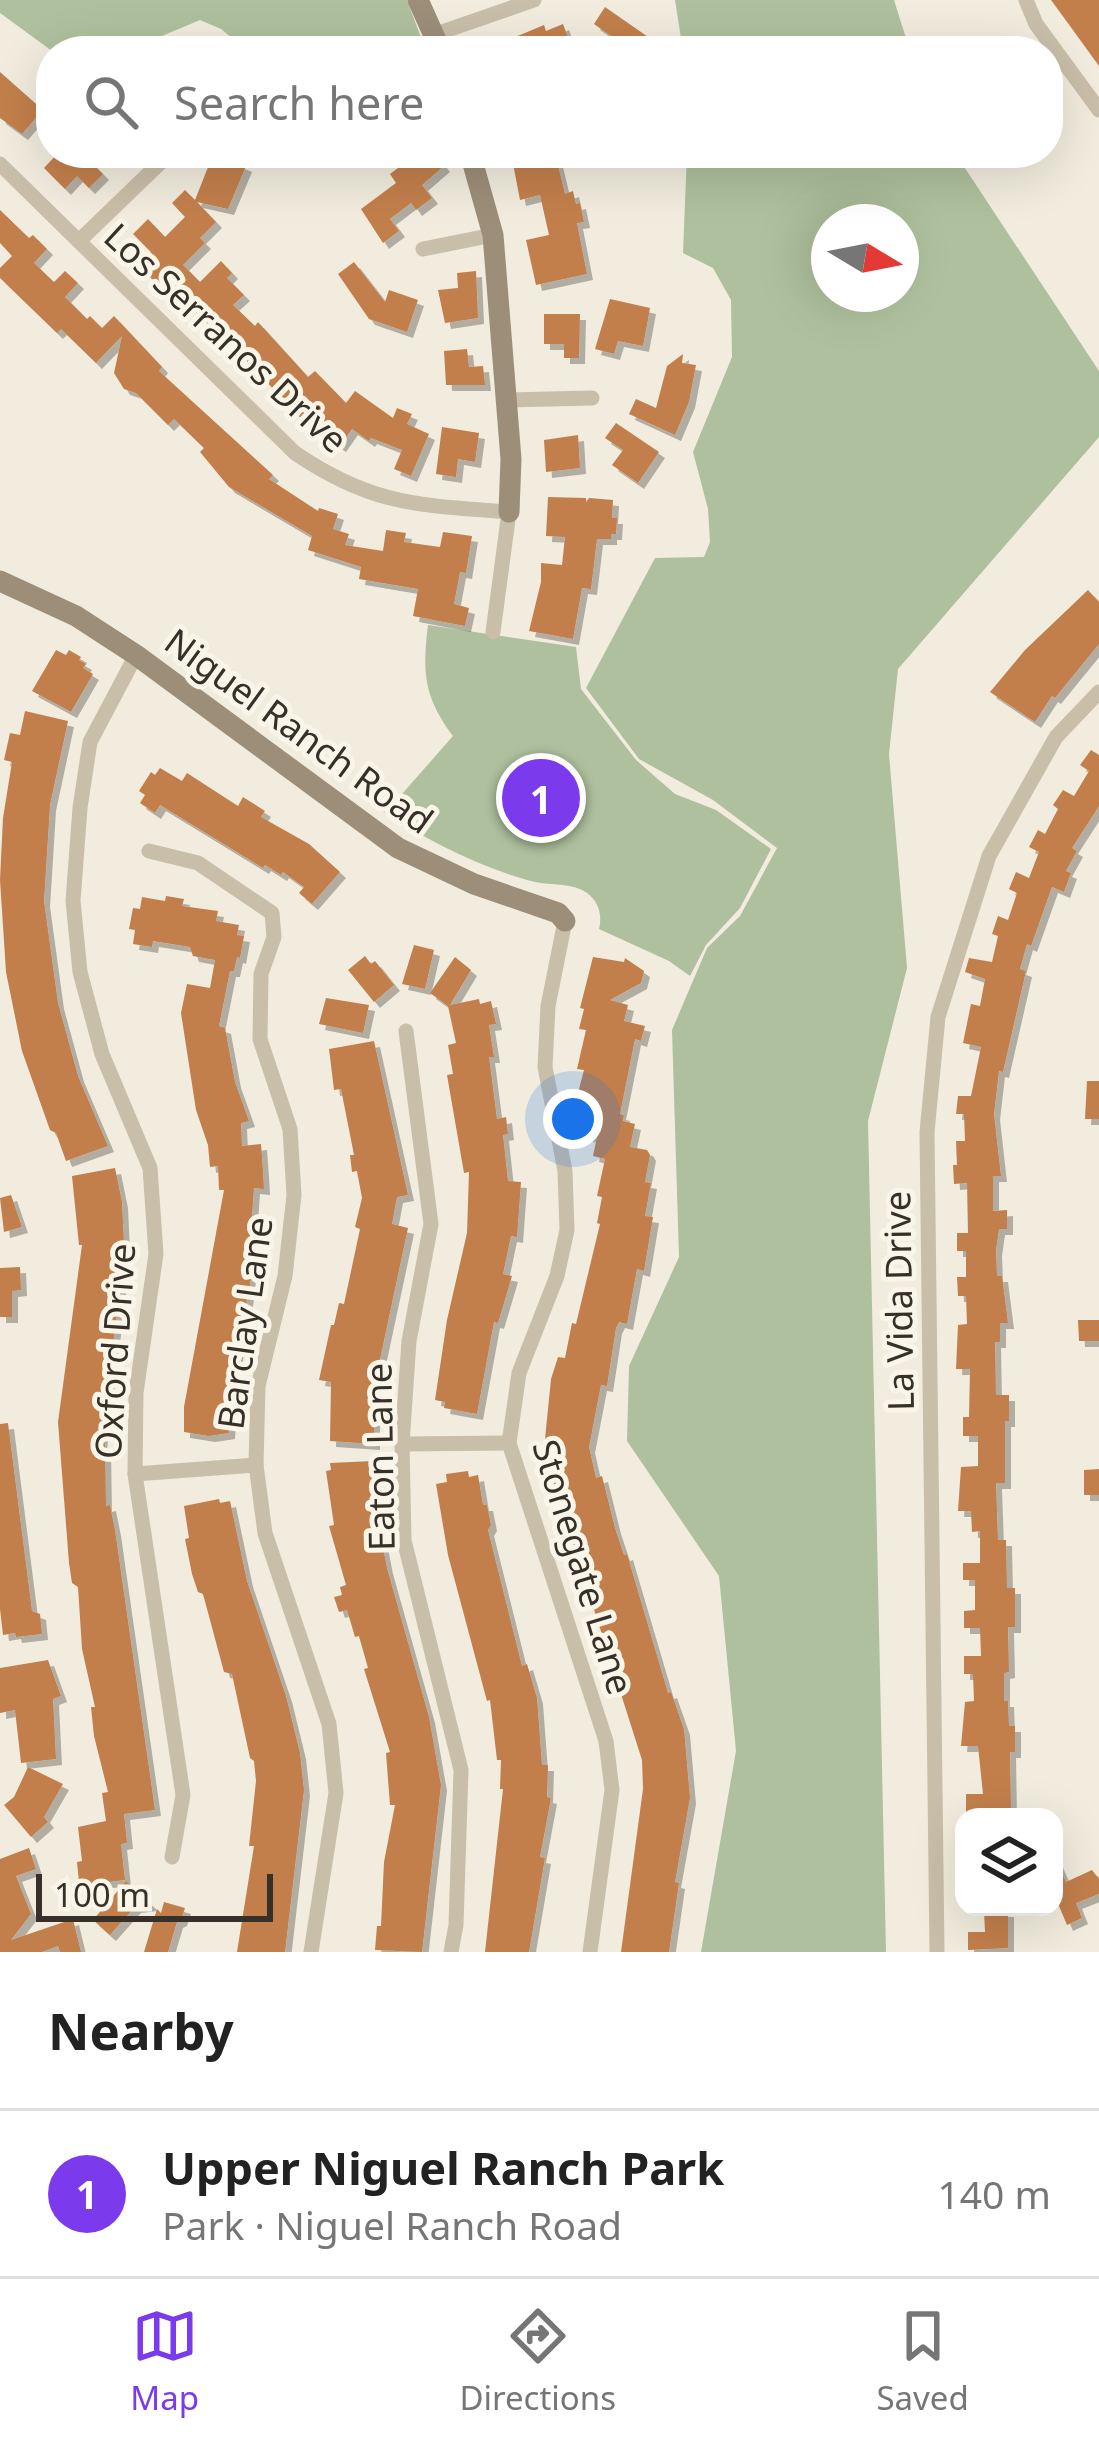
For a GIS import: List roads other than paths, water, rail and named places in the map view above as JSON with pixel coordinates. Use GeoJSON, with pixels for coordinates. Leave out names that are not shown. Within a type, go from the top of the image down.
{"type":"FeatureCollection","features":[{"type":"Feature","properties":{"kind":"street"},"geometry":{"type":"LineString","coordinates":[[418,0],[436,36]]}},
{"type":"Feature","properties":{"kind":"street"},"geometry":{"type":"LineString","coordinates":[[454,36],[534,0]]}},
{"type":"Feature","properties":{"kind":"street"},"geometry":{"type":"LineString","coordinates":[[1026,0],[1045,36]]}},
{"type":"Feature","properties":{"kind":"street"},"geometry":{"type":"LineString","coordinates":[[1063,61],[1099,110]]}},
{"type":"Feature","properties":{"kind":"street","name":"Los Serranos Drive"},"geometry":{"type":"LineString","coordinates":[[0,164],[295,453],[335,480],[371,495],[421,505],[509,512]]}},
{"type":"Feature","properties":{"kind":"street"},"geometry":{"type":"LineString","coordinates":[[79,241],[155,168]]}},
{"type":"Feature","properties":{"kind":"street"},"geometry":{"type":"LineString","coordinates":[[474,168],[493,235],[511,459],[493,632]]}},
{"type":"Feature","properties":{"kind":"street"},"geometry":{"type":"LineString","coordinates":[[423,249],[493,235]]}},
{"type":"Feature","properties":{"kind":"street"},"geometry":{"type":"LineString","coordinates":[[506,400],[592,398]]}},
{"type":"Feature","properties":{"kind":"street","name":"Niguel Ranch Road"},"geometry":{"type":"LineString","coordinates":[[0,581],[62,608],[136,655],[398,848],[565,920]]}},
{"type":"Feature","properties":{"kind":"street","name":"Oxford Drive"},"geometry":{"type":"LineString","coordinates":[[136,655],[90,742],[73,901],[80,972],[102,1054],[150,1168],[157,1254],[136,1393],[135,1474],[183,1795],[172,1856]]}},
{"type":"Feature","properties":{"kind":"street","name":"La Vida Drive"},"geometry":{"type":"LineString","coordinates":[[937,1952],[927,1132],[938,1016],[989,856],[1056,737],[1099,692]]}},
{"type":"Feature","properties":{"kind":"street","name":"Barclay Lane"},"geometry":{"type":"LineString","coordinates":[[148,851],[198,862],[272,913],[274,937],[261,974],[260,1039],[290,1129],[294,1195],[285,1276],[258,1386],[256,1465],[265,1533],[329,1724],[336,1793],[311,1952]]}},
{"type":"Feature","properties":{"kind":"street","name":"Stonegate Lane"},"geometry":{"type":"LineString","coordinates":[[565,920],[548,1006],[544,1067],[565,1171],[567,1230],[556,1276],[519,1373],[509,1443],[606,1741],[612,1790],[590,1952]]}},
{"type":"Feature","properties":{"kind":"street","name":"Eaton Lane"},"geometry":{"type":"LineString","coordinates":[[406,1031],[431,1224],[409,1341],[402,1444],[404,1540],[461,1770],[451,1952]]}},
{"type":"Feature","properties":{"kind":"street"},"geometry":{"type":"LineString","coordinates":[[402,1444],[509,1443]]}},
{"type":"Feature","properties":{"kind":"street"},"geometry":{"type":"LineString","coordinates":[[135,1474],[256,1465]]}},
{"type":"Feature","properties":{"kind":"place","name":"Upper Niguel Ranch Park"},"geometry":{"type":"Point","coordinates":[541,798]}}]}
